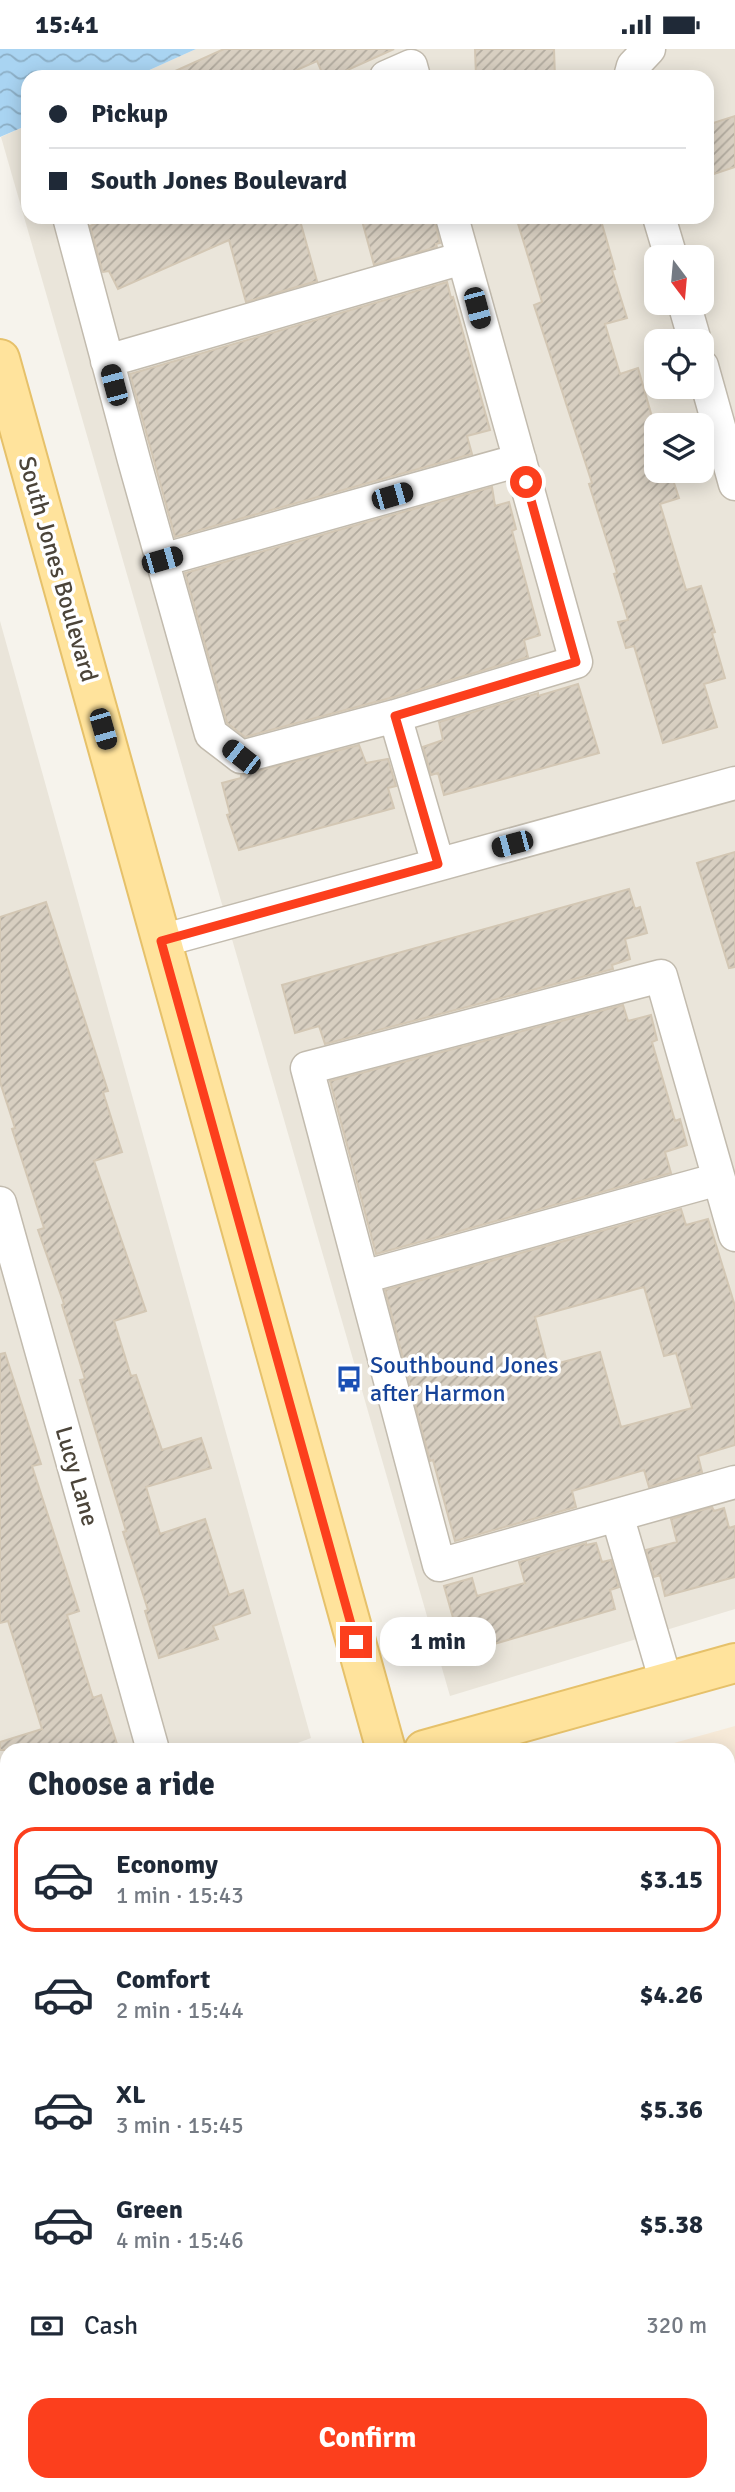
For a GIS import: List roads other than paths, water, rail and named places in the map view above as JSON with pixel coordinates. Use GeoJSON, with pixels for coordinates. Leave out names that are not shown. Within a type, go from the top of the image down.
{"type":"FeatureCollection","features":[{"type":"Feature","properties":{"kind":"main road","name":"South Jones Boulevard"},"geometry":{"type":"LineString","coordinates":[[0,359],[384,1743]]}},
{"type":"Feature","properties":{"kind":"main road"},"geometry":{"type":"LineString","coordinates":[[449,1743],[735,1663]]}},
{"type":"Feature","properties":{"kind":"street"},"geometry":{"type":"LineString","coordinates":[[71,224],[211,734],[241,757],[395,716],[576,662],[454,224]]}},
{"type":"Feature","properties":{"kind":"street"},"geometry":{"type":"LineString","coordinates":[[661,224],[667,245]]}},
{"type":"Feature","properties":{"kind":"street"},"geometry":{"type":"LineString","coordinates":[[107,361],[463,258]]}},
{"type":"Feature","properties":{"kind":"street"},"geometry":{"type":"LineString","coordinates":[[723,397],[735,484]]}},
{"type":"Feature","properties":{"kind":"street"},"geometry":{"type":"LineString","coordinates":[[162,560],[520,460]]}},
{"type":"Feature","properties":{"kind":"street"},"geometry":{"type":"LineString","coordinates":[[395,716],[438,864]]}},
{"type":"Feature","properties":{"kind":"street"},"geometry":{"type":"LineString","coordinates":[[161,941],[735,783]]}},
{"type":"Feature","properties":{"kind":"street"},"geometry":{"type":"LineString","coordinates":[[735,1235],[661,976],[307,1068],[439,1565],[735,1482]]}},
{"type":"Feature","properties":{"kind":"street"},"geometry":{"type":"LineString","coordinates":[[363,1277],[719,1179]]}},
{"type":"Feature","properties":{"kind":"street","name":"Lucy Lane"},"geometry":{"type":"LineString","coordinates":[[0,1203],[151,1743]]}},
{"type":"Feature","properties":{"kind":"street"},"geometry":{"type":"LineString","coordinates":[[617,1515],[666,1682]]}},
{"type":"Feature","properties":{"kind":"water"},"geometry":{"type":"Polygon","coordinates":[[[0,49],[196,49],[150,70],[21,70],[21,128],[0,137],[0,49]]]}},
{"type":"Feature","properties":{"kind":"place","name":"Southbound Jones after Harmon"},"geometry":{"type":"Point","coordinates":[349,1379]}}]}
